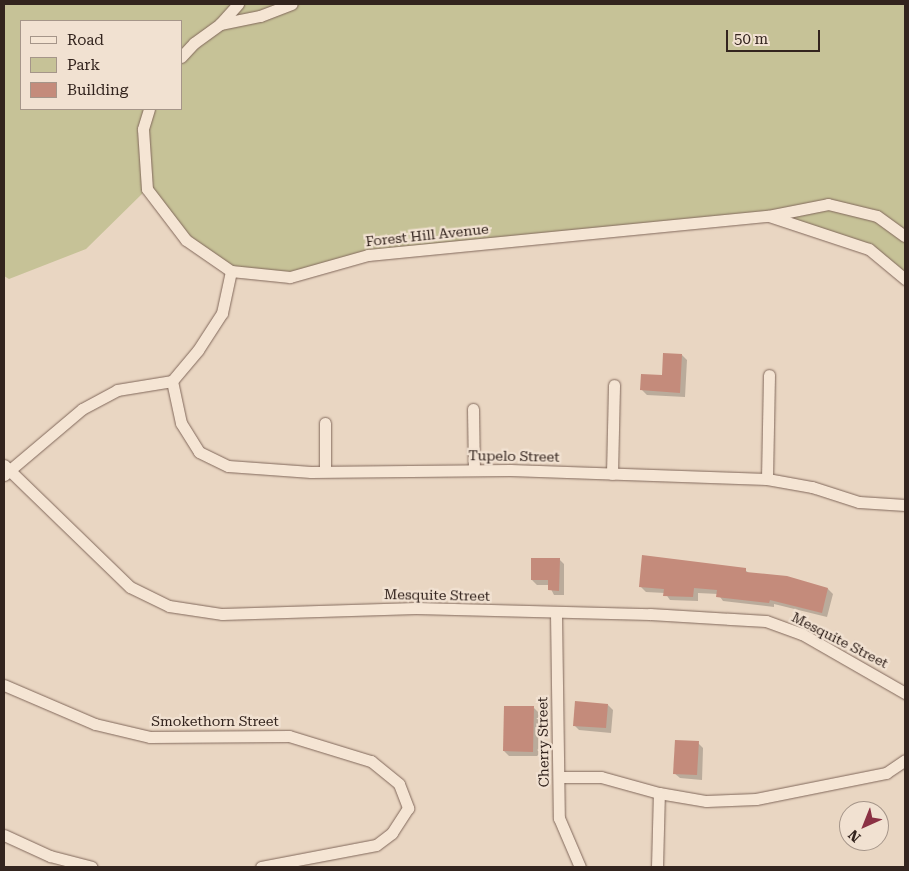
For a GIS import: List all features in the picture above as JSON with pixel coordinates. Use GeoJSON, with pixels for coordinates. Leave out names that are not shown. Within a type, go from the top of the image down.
{"type":"FeatureCollection","features":[{"type":"Feature","properties":{"kind":"street"},"geometry":{"type":"LineString","coordinates":[[182,56],[194,42],[220,24],[238,4]]}},
{"type":"Feature","properties":{"kind":"street"},"geometry":{"type":"LineString","coordinates":[[220,24],[260,16],[292,4]]}},
{"type":"Feature","properties":{"kind":"street","name":"Forest Hill Avenue"},"geometry":{"type":"LineString","coordinates":[[149,110],[144,129],[147,189],[186,240],[231,271],[290,277],[368,255],[768,216],[828,204],[877,216],[905,236]]}},
{"type":"Feature","properties":{"kind":"street","name":"Forest Hill Avenue"},"geometry":{"type":"LineString","coordinates":[[768,216],[869,249],[905,278]]}},
{"type":"Feature","properties":{"kind":"street"},"geometry":{"type":"LineString","coordinates":[[6,471],[82,409],[117,390],[172,381],[198,350],[222,313],[231,271]]}},
{"type":"Feature","properties":{"kind":"street"},"geometry":{"type":"LineString","coordinates":[[767,479],[769,375]]}},
{"type":"Feature","properties":{"kind":"street","name":"Tupelo Street"},"geometry":{"type":"LineString","coordinates":[[172,381],[181,423],[199,452],[228,466],[325,471],[474,470],[767,479],[812,487],[859,502],[905,505]]}},
{"type":"Feature","properties":{"kind":"street"},"geometry":{"type":"LineString","coordinates":[[612,474],[614,385]]}},
{"type":"Feature","properties":{"kind":"street"},"geometry":{"type":"LineString","coordinates":[[473,409],[474,470]]}},
{"type":"Feature","properties":{"kind":"street"},"geometry":{"type":"LineString","coordinates":[[325,423],[325,471]]}},
{"type":"Feature","properties":{"kind":"street","name":"Mesquite Street"},"geometry":{"type":"LineString","coordinates":[[6,471],[130,587],[169,606],[222,614],[416,608],[650,614],[766,621],[802,634],[905,693]]}},
{"type":"Feature","properties":{"kind":"street","name":"Cherry Street"},"geometry":{"type":"LineString","coordinates":[[556,613],[559,818],[580,867]]}},
{"type":"Feature","properties":{"kind":"street","name":"Smokethorn Street"},"geometry":{"type":"LineString","coordinates":[[4,685],[95,724],[150,737],[289,736],[298,738],[372,761],[399,784],[408,808],[392,833],[376,845],[262,867]]}},
{"type":"Feature","properties":{"kind":"street"},"geometry":{"type":"LineString","coordinates":[[559,777],[601,777],[659,793],[706,801],[756,800],[886,773],[905,760]]}},
{"type":"Feature","properties":{"kind":"street"},"geometry":{"type":"LineString","coordinates":[[657,867],[659,793]]}},
{"type":"Feature","properties":{"kind":"street"},"geometry":{"type":"LineString","coordinates":[[4,835],[50,856],[92,867]]}},
{"type":"Feature","properties":{"kind":"green space"},"geometry":{"type":"Polygon","coordinates":[[[4,4],[905,4],[905,279],[869,249],[768,216],[368,255],[290,277],[231,271],[186,240],[147,189],[86,249],[9,279],[4,276],[4,4]]]}},
{"type":"Feature","properties":{"kind":"building"},"geometry":{"type":"Polygon","coordinates":[[[663,353],[682,354],[680,393],[640,390],[641,374],[662,375],[663,353]]]}},
{"type":"Feature","properties":{"kind":"building"},"geometry":{"type":"Polygon","coordinates":[[[642,555],[746,568],[746,572],[787,576],[828,588],[822,613],[770,600],[769,603],[716,597],[717,590],[694,588],[693,597],[663,596],[664,589],[639,587],[642,555]]]}},
{"type":"Feature","properties":{"kind":"building"},"geometry":{"type":"Polygon","coordinates":[[[531,558],[560,558],[559,591],[548,590],[548,580],[531,580],[531,558]]]}},
{"type":"Feature","properties":{"kind":"building"},"geometry":{"type":"Polygon","coordinates":[[[575,701],[608,704],[606,728],[573,726],[575,701]]]}},
{"type":"Feature","properties":{"kind":"building"},"geometry":{"type":"Polygon","coordinates":[[[504,706],[534,706],[533,752],[503,751],[504,706]]]}},
{"type":"Feature","properties":{"kind":"building"},"geometry":{"type":"Polygon","coordinates":[[[675,740],[699,741],[697,775],[673,774],[675,740]]]}}]}
